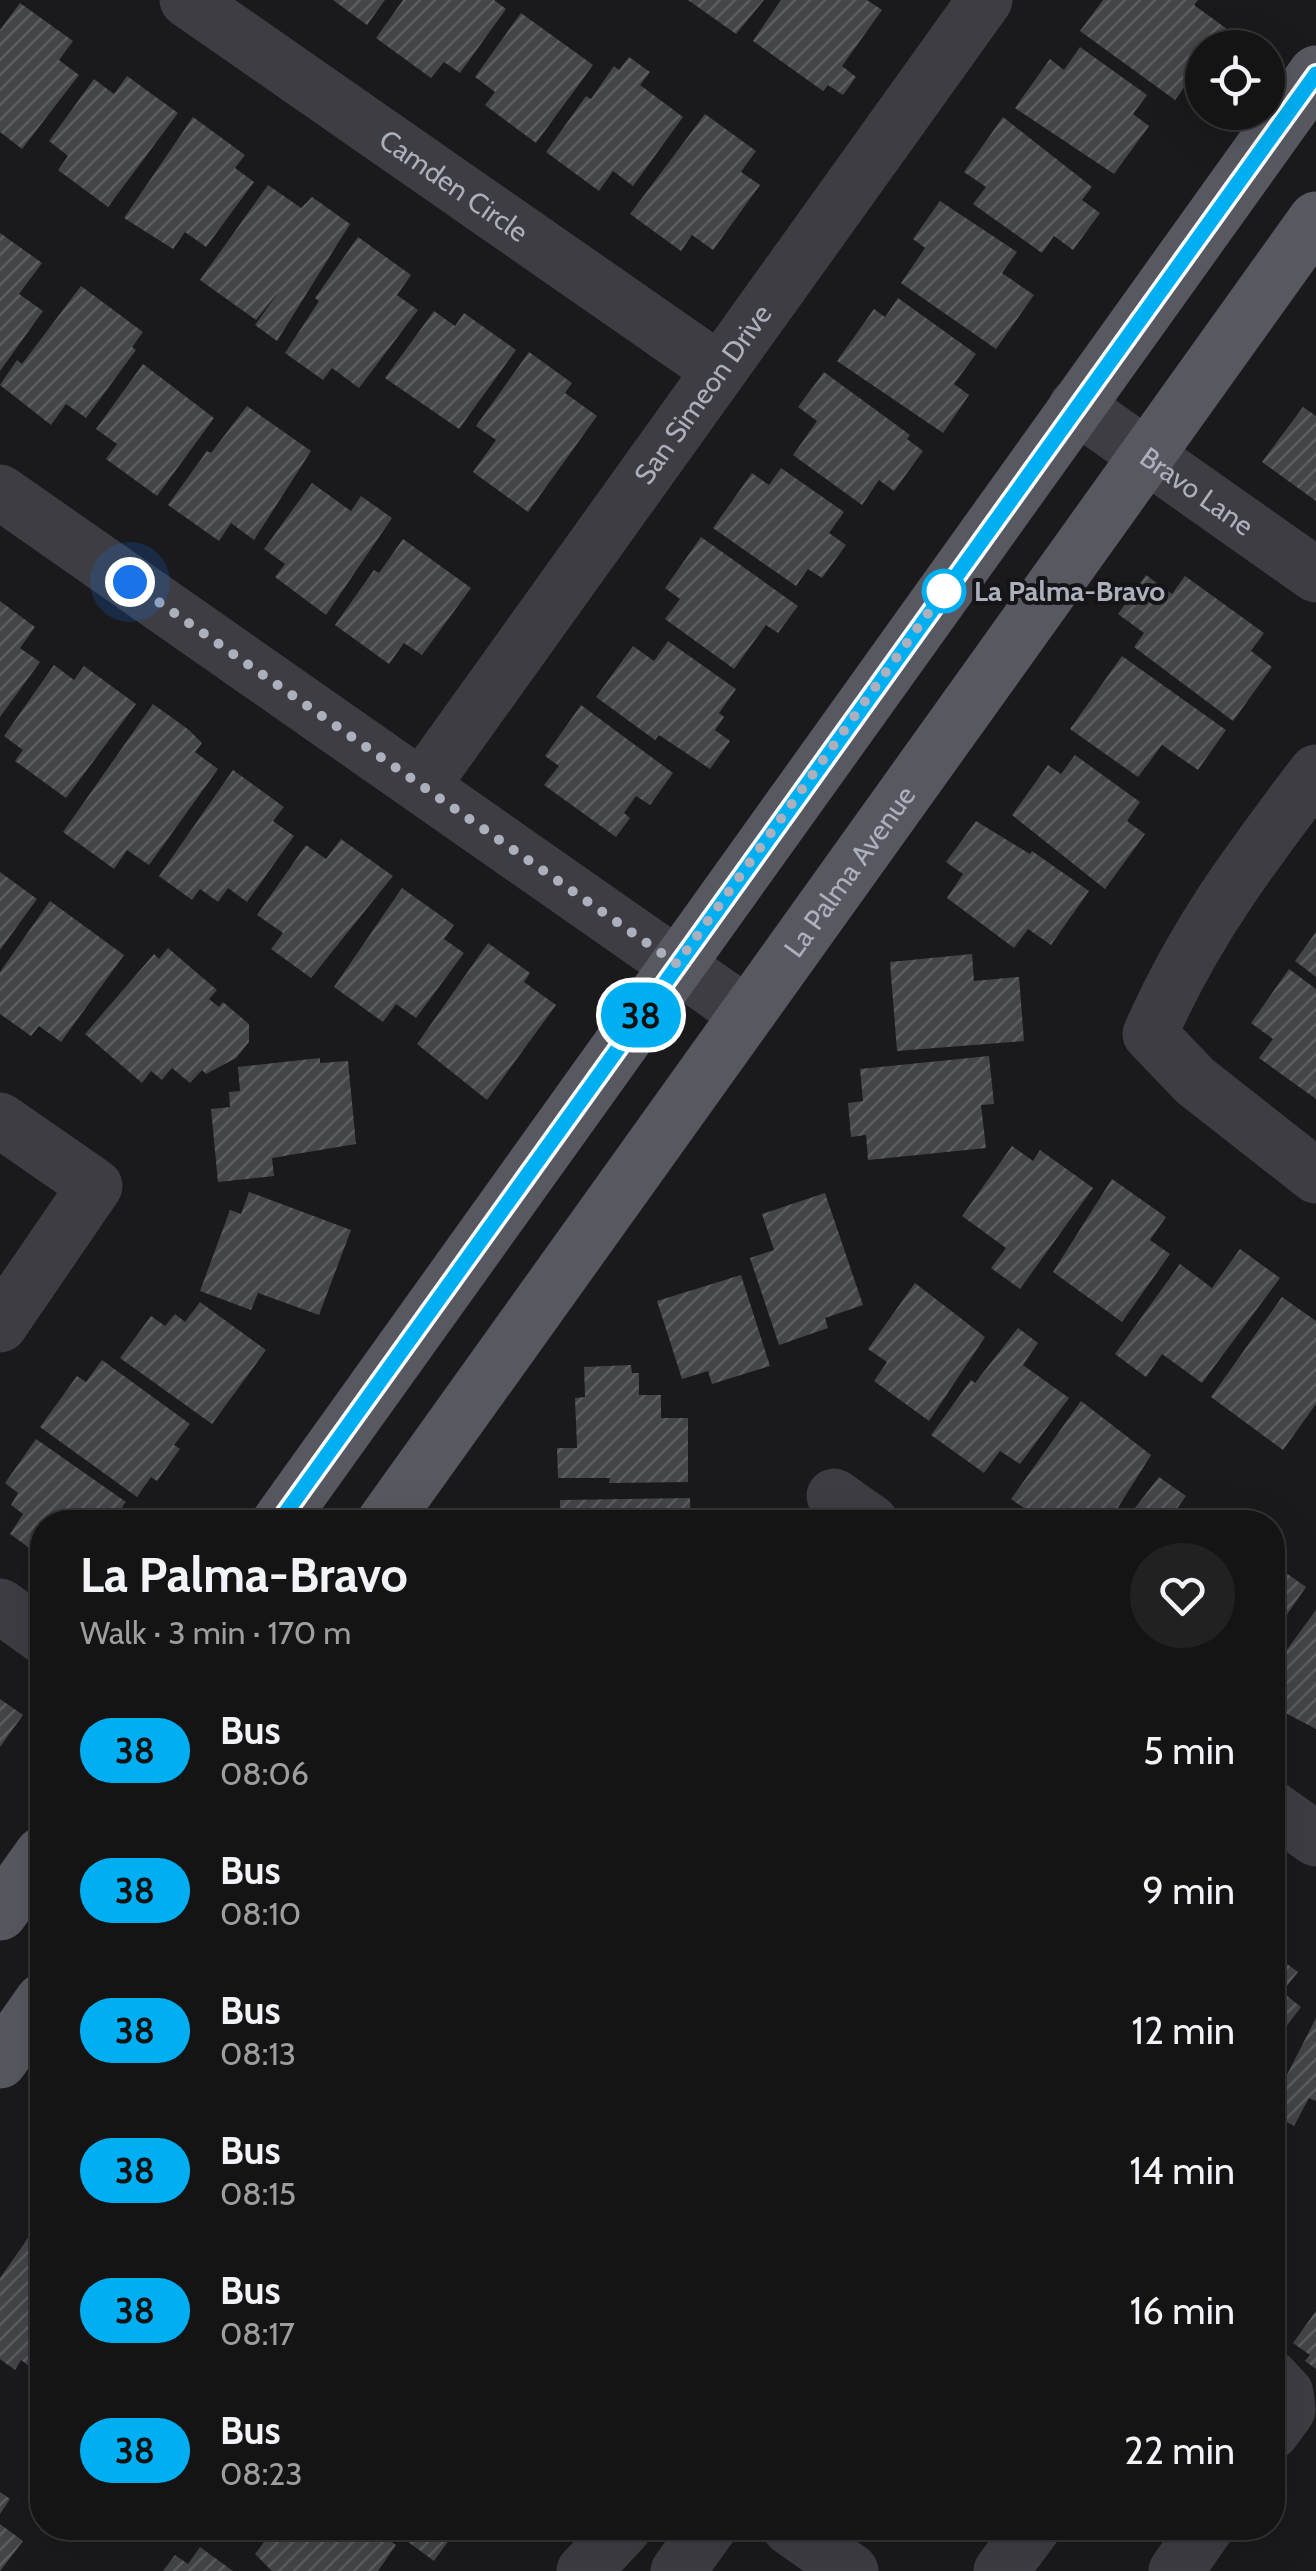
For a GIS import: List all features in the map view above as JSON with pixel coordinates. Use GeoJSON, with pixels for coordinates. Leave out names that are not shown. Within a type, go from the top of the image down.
{"type":"FeatureCollection","features":[{"type":"Feature","properties":{"kind":"main road"},"geometry":{"type":"LineString","coordinates":[[288,1510],[1316,74]]}},
{"type":"Feature","properties":{"kind":"main road","name":"La Palma Avenue"},"geometry":{"type":"LineString","coordinates":[[393,1510],[1316,219]]}},
{"type":"Feature","properties":{"kind":"main road"},"geometry":{"type":"LineString","coordinates":[[0,1913],[30,1871]]}},
{"type":"Feature","properties":{"kind":"main road"},"geometry":{"type":"LineString","coordinates":[[0,2061],[30,2018]]}},
{"type":"Feature","properties":{"kind":"street","name":"Camden Circle"},"geometry":{"type":"LineString","coordinates":[[187,0],[720,370]]}},
{"type":"Feature","properties":{"kind":"street","name":"San Simeon Drive"},"geometry":{"type":"LineString","coordinates":[[422,786],[985,0]]}},
{"type":"Feature","properties":{"kind":"street","name":"Bravo Lane"},"geometry":{"type":"LineString","coordinates":[[1076,406],[1316,575]]}},
{"type":"Feature","properties":{"kind":"street"},"geometry":{"type":"LineString","coordinates":[[0,492],[747,1014]]}},
{"type":"Feature","properties":{"kind":"street"},"geometry":{"type":"LineString","coordinates":[[1316,772],[1222,896],[1174,980],[1150,1034],[1195,1081],[1316,1176]]}},
{"type":"Feature","properties":{"kind":"street"},"geometry":{"type":"LineString","coordinates":[[0,1120],[95,1186],[0,1325]]}},
{"type":"Feature","properties":{"kind":"street"},"geometry":{"type":"LineString","coordinates":[[0,1606],[30,1627]]}},
{"type":"Feature","properties":{"kind":"street"},"geometry":{"type":"LineString","coordinates":[[1285,1817],[1316,1838]]}},
{"type":"Feature","properties":{"kind":"street"},"geometry":{"type":"LineString","coordinates":[[584,2571],[613,2540]]}},
{"type":"Feature","properties":{"kind":"street"},"geometry":{"type":"LineString","coordinates":[[678,2571],[701,2540]]}},
{"type":"Feature","properties":{"kind":"street"},"geometry":{"type":"LineString","coordinates":[[807,2540],[851,2571]]}},
{"type":"Feature","properties":{"kind":"street"},"geometry":{"type":"LineString","coordinates":[[1002,2571],[1024,2540]]}},
{"type":"Feature","properties":{"kind":"street"},"geometry":{"type":"LineString","coordinates":[[1176,2571],[1198,2540]]}},
{"type":"Feature","properties":{"kind":"building"},"geometry":{"type":"Polygon","coordinates":[[[333,0],[385,0],[367,25],[333,0]]]}},
{"type":"Feature","properties":{"kind":"building"},"geometry":{"type":"Polygon","coordinates":[[[403,0],[494,0],[506,9],[460,73],[444,62],[431,78],[376,38],[403,0]]]}},
{"type":"Feature","properties":{"kind":"building"},"geometry":{"type":"Polygon","coordinates":[[[688,0],[764,0],[736,34],[688,0]]]}},
{"type":"Feature","properties":{"kind":"building"},"geometry":{"type":"Polygon","coordinates":[[[781,0],[867,0],[882,10],[842,66],[856,77],[843,95],[828,85],[823,91],[753,41],[781,0]]]}},
{"type":"Feature","properties":{"kind":"building"},"geometry":{"type":"Polygon","coordinates":[[[1103,0],[1198,0],[1194,5],[1227,29],[1185,30],[1185,86],[1175,100],[1080,31],[1103,0]]]}},
{"type":"Feature","properties":{"kind":"building"},"geometry":{"type":"Polygon","coordinates":[[[20,3],[73,41],[59,60],[79,75],[22,149],[0,132],[0,30],[20,3]]]}},
{"type":"Feature","properties":{"kind":"building"},"geometry":{"type":"Polygon","coordinates":[[[521,13],[593,65],[536,143],[485,105],[495,92],[475,77],[521,13]]]}},
{"type":"Feature","properties":{"kind":"building"},"geometry":{"type":"Polygon","coordinates":[[[1080,47],[1147,95],[1133,114],[1149,126],[1114,174],[1015,108],[1050,59],[1064,70],[1080,47]]]}},
{"type":"Feature","properties":{"kind":"building"},"geometry":{"type":"Polygon","coordinates":[[[629,57],[650,72],[640,85],[683,117],[633,186],[613,171],[599,191],[546,152],[586,96],[591,99],[614,66],[619,70],[629,57]]]}},
{"type":"Feature","properties":{"kind":"building"},"geometry":{"type":"Polygon","coordinates":[[[127,76],[178,113],[108,207],[58,170],[68,156],[49,141],[94,79],[114,94],[127,76]]]}},
{"type":"Feature","properties":{"kind":"building"},"geometry":{"type":"Polygon","coordinates":[[[705,114],[756,151],[741,172],[760,185],[713,250],[692,235],[681,251],[630,214],[705,114]]]}},
{"type":"Feature","properties":{"kind":"building"},"geometry":{"type":"Polygon","coordinates":[[[193,117],[245,155],[235,168],[254,182],[206,247],[185,232],[173,249],[124,218],[193,117]]]}},
{"type":"Feature","properties":{"kind":"building"},"geometry":{"type":"Polygon","coordinates":[[[1003,117],[1092,187],[1082,200],[1100,213],[1073,250],[1054,236],[1042,253],[973,204],[986,187],[964,172],[1003,117]]]}},
{"type":"Feature","properties":{"kind":"building"},"geometry":{"type":"Polygon","coordinates":[[[268,185],[301,208],[312,197],[350,224],[277,341],[255,325],[280,290],[256,320],[200,280],[268,185]]]}},
{"type":"Feature","properties":{"kind":"building"},"geometry":{"type":"Polygon","coordinates":[[[940,201],[1017,252],[1002,273],[1034,295],[996,349],[901,283],[925,248],[913,239],[940,201]]]}},
{"type":"Feature","properties":{"kind":"building"},"geometry":{"type":"Polygon","coordinates":[[[0,233],[42,263],[19,294],[43,311],[0,371],[0,233]]]}},
{"type":"Feature","properties":{"kind":"building"},"geometry":{"type":"Polygon","coordinates":[[[358,237],[411,275],[397,295],[418,310],[359,388],[332,368],[323,380],[285,353],[319,301],[315,298],[358,237]]]}},
{"type":"Feature","properties":{"kind":"building"},"geometry":{"type":"Polygon","coordinates":[[[81,286],[143,332],[132,347],[136,350],[86,418],[66,404],[51,425],[0,385],[17,360],[22,364],[81,286]]]}},
{"type":"Feature","properties":{"kind":"building"},"geometry":{"type":"Polygon","coordinates":[[[898,298],[976,354],[954,384],[969,395],[943,433],[837,361],[874,309],[885,317],[898,298]]]}},
{"type":"Feature","properties":{"kind":"building"},"geometry":{"type":"Polygon","coordinates":[[[434,311],[455,326],[464,313],[516,350],[459,429],[385,378],[434,311]]]}},
{"type":"Feature","properties":{"kind":"building"},"geometry":{"type":"Polygon","coordinates":[[[529,352],[572,383],[565,393],[597,416],[528,512],[473,472],[496,440],[476,426],[529,352]]]}},
{"type":"Feature","properties":{"kind":"building"},"geometry":{"type":"Polygon","coordinates":[[[143,364],[214,418],[157,496],[106,459],[117,444],[96,429],[143,364]]]}},
{"type":"Feature","properties":{"kind":"building"},"geometry":{"type":"Polygon","coordinates":[[[824,372],[910,435],[907,439],[923,451],[894,491],[879,480],[862,505],[793,455],[817,421],[798,407],[824,372]]]}},
{"type":"Feature","properties":{"kind":"building"},"geometry":{"type":"Polygon","coordinates":[[[247,406],[311,451],[254,540],[231,523],[219,541],[168,505],[207,451],[211,453],[247,406]]]}},
{"type":"Feature","properties":{"kind":"building"},"geometry":{"type":"Polygon","coordinates":[[[1303,407],[1316,416],[1316,501],[1262,462],[1303,407]]]}},
{"type":"Feature","properties":{"kind":"building"},"geometry":{"type":"Polygon","coordinates":[[[781,468],[844,512],[829,533],[846,545],[822,578],[808,569],[796,586],[713,528],[752,473],[769,485],[781,468]]]}},
{"type":"Feature","properties":{"kind":"building"},"geometry":{"type":"Polygon","coordinates":[[[312,483],[351,511],[361,496],[392,518],[326,615],[275,577],[285,564],[264,549],[312,483]]]}},
{"type":"Feature","properties":{"kind":"building"},"geometry":{"type":"Polygon","coordinates":[[[701,537],[798,606],[778,633],[766,625],[734,669],[665,619],[680,599],[665,588],[701,537]]]}},
{"type":"Feature","properties":{"kind":"building"},"geometry":{"type":"Polygon","coordinates":[[[403,539],[471,588],[422,655],[404,643],[389,664],[335,625],[374,570],[379,573],[403,539]]]}},
{"type":"Feature","properties":{"kind":"building"},"geometry":{"type":"Polygon","coordinates":[[[1146,575],[1172,594],[1185,576],[1264,633],[1251,651],[1272,667],[1233,721],[1134,647],[1144,633],[1118,614],[1146,575]]]}},
{"type":"Feature","properties":{"kind":"building"},"geometry":{"type":"Polygon","coordinates":[[[0,601],[35,627],[20,648],[40,662],[0,717],[0,601]]]}},
{"type":"Feature","properties":{"kind":"building"},"geometry":{"type":"Polygon","coordinates":[[[668,641],[736,689],[719,713],[724,717],[715,730],[730,741],[710,769],[659,735],[655,740],[596,697],[633,646],[654,661],[668,641]]]}},
{"type":"Feature","properties":{"kind":"building"},"geometry":{"type":"Polygon","coordinates":[[[1122,656],[1226,730],[1198,770],[1162,745],[1138,777],[1070,729],[1122,656]]]}},
{"type":"Feature","properties":{"kind":"building"},"geometry":{"type":"Polygon","coordinates":[[[54,665],[74,680],[84,666],[136,704],[66,798],[15,761],[23,750],[4,736],[54,665]]]}},
{"type":"Feature","properties":{"kind":"building"},"geometry":{"type":"Polygon","coordinates":[[[153,704],[202,743],[195,752],[218,769],[149,865],[127,850],[114,869],[63,832],[153,704]]]}},
{"type":"Feature","properties":{"kind":"building"},"geometry":{"type":"Polygon","coordinates":[[[581,705],[673,773],[650,805],[636,796],[624,813],[630,818],[616,837],[544,785],[559,766],[545,756],[581,705]]]}},
{"type":"Feature","properties":{"kind":"building"},"geometry":{"type":"Polygon","coordinates":[[[1075,755],[1140,802],[1127,821],[1145,834],[1105,889],[1012,815],[1048,765],[1061,774],[1075,755]]]}},
{"type":"Feature","properties":{"kind":"building"},"geometry":{"type":"Polygon","coordinates":[[[233,770],[284,807],[273,821],[294,836],[247,902],[228,888],[218,902],[200,889],[192,900],[159,876],[233,770]]]}},
{"type":"Feature","properties":{"kind":"building"},"geometry":{"type":"Polygon","coordinates":[[[976,821],[1030,854],[1032,851],[1089,891],[1051,945],[1028,929],[1014,948],[947,898],[963,874],[946,862],[976,821]]]}},
{"type":"Feature","properties":{"kind":"building"},"geometry":{"type":"Polygon","coordinates":[[[341,839],[393,876],[311,978],[271,949],[283,933],[257,915],[306,845],[326,859],[341,839]]]}},
{"type":"Feature","properties":{"kind":"building"},"geometry":{"type":"Polygon","coordinates":[[[0,872],[37,899],[0,950],[0,872]]]}},
{"type":"Feature","properties":{"kind":"building"},"geometry":{"type":"Polygon","coordinates":[[[402,888],[454,925],[444,939],[464,953],[416,1018],[396,1004],[383,1022],[334,987],[402,888]]]}},
{"type":"Feature","properties":{"kind":"building"},"geometry":{"type":"Polygon","coordinates":[[[50,901],[124,955],[61,1042],[39,1026],[31,1036],[0,1014],[0,972],[50,901]]]}},
{"type":"Feature","properties":{"kind":"building"},"geometry":{"type":"Polygon","coordinates":[[[1316,932],[1316,977],[1295,961],[1316,932]]]}},
{"type":"Feature","properties":{"kind":"building"},"geometry":{"type":"Polygon","coordinates":[[[488,943],[530,973],[524,982],[556,1005],[487,1100],[417,1044],[488,943]]]}},
{"type":"Feature","properties":{"kind":"building"},"geometry":{"type":"Polygon","coordinates":[[[168,948],[217,990],[209,999],[219,1007],[223,1002],[249,1024],[249,1042],[236,1058],[206,1074],[202,1070],[190,1083],[172,1068],[162,1080],[151,1071],[142,1083],[85,1034],[154,954],[159,959],[168,948]]]}},
{"type":"Feature","properties":{"kind":"building"},"geometry":{"type":"Polygon","coordinates":[[[972,954],[974,981],[1019,977],[1024,1041],[897,1051],[890,962],[972,954]]]}},
{"type":"Feature","properties":{"kind":"building"},"geometry":{"type":"Polygon","coordinates":[[[1289,969],[1316,989],[1316,1099],[1259,1058],[1273,1039],[1251,1023],[1289,969]]]}},
{"type":"Feature","properties":{"kind":"building"},"geometry":{"type":"Polygon","coordinates":[[[989,1056],[994,1104],[981,1105],[986,1148],[868,1160],[866,1135],[851,1137],[848,1103],[863,1101],[860,1069],[989,1056]]]}},
{"type":"Feature","properties":{"kind":"building"},"geometry":{"type":"Polygon","coordinates":[[[320,1058],[320,1063],[348,1061],[356,1144],[272,1158],[274,1176],[218,1182],[211,1109],[230,1107],[229,1092],[240,1091],[238,1067],[320,1058]]]}},
{"type":"Feature","properties":{"kind":"building"},"geometry":{"type":"Polygon","coordinates":[[[1012,1146],[1033,1161],[1040,1150],[1093,1188],[1020,1289],[991,1268],[1006,1248],[962,1216],[1012,1146]]]}},
{"type":"Feature","properties":{"kind":"building"},"geometry":{"type":"Polygon","coordinates":[[[1112,1179],[1166,1217],[1150,1240],[1170,1254],[1122,1322],[1053,1272],[1112,1179]]]}},
{"type":"Feature","properties":{"kind":"building"},"geometry":{"type":"Polygon","coordinates":[[[249,1192],[351,1230],[319,1315],[258,1293],[251,1310],[200,1291],[230,1210],[241,1214],[249,1192]]]}},
{"type":"Feature","properties":{"kind":"building"},"geometry":{"type":"Polygon","coordinates":[[[825,1193],[863,1305],[825,1318],[828,1328],[779,1345],[750,1258],[774,1250],[762,1214],[825,1193]]]}},
{"type":"Feature","properties":{"kind":"building"},"geometry":{"type":"Polygon","coordinates":[[[1240,1249],[1280,1278],[1202,1383],[1162,1354],[1146,1377],[1115,1354],[1180,1264],[1212,1288],[1240,1249]]]}},
{"type":"Feature","properties":{"kind":"building"},"geometry":{"type":"Polygon","coordinates":[[[741,1275],[770,1366],[712,1384],[708,1371],[682,1379],[657,1301],[741,1275]]]}},
{"type":"Feature","properties":{"kind":"building"},"geometry":{"type":"Polygon","coordinates":[[[915,1283],[985,1337],[929,1421],[874,1381],[887,1362],[868,1349],[915,1283]]]}},
{"type":"Feature","properties":{"kind":"building"},"geometry":{"type":"Polygon","coordinates":[[[1282,1297],[1316,1321],[1316,1404],[1283,1450],[1211,1397],[1282,1297]]]}},
{"type":"Feature","properties":{"kind":"building"},"geometry":{"type":"Polygon","coordinates":[[[200,1302],[266,1350],[212,1424],[120,1358],[151,1316],[165,1326],[175,1314],[185,1322],[200,1302]]]}},
{"type":"Feature","properties":{"kind":"building"},"geometry":{"type":"Polygon","coordinates":[[[1018,1328],[1038,1343],[1023,1365],[1069,1398],[1020,1464],[1000,1451],[984,1473],[931,1435],[971,1380],[975,1383],[1018,1328]]]}},
{"type":"Feature","properties":{"kind":"building"},"geometry":{"type":"Polygon","coordinates":[[[102,1360],[190,1424],[174,1445],[180,1449],[157,1481],[151,1477],[137,1497],[40,1427],[77,1376],[86,1382],[102,1360]]]}},
{"type":"Feature","properties":{"kind":"building"},"geometry":{"type":"Polygon","coordinates":[[[631,1365],[632,1373],[639,1373],[639,1395],[661,1395],[661,1418],[688,1418],[688,1482],[609,1483],[610,1478],[558,1478],[557,1448],[577,1448],[575,1398],[585,1397],[584,1367],[631,1365]]]}},
{"type":"Feature","properties":{"kind":"building"},"geometry":{"type":"Polygon","coordinates":[[[1081,1401],[1151,1455],[1117,1510],[1027,1510],[1011,1499],[1081,1401]]]}},
{"type":"Feature","properties":{"kind":"building"},"geometry":{"type":"Polygon","coordinates":[[[36,1439],[126,1502],[122,1507],[125,1510],[30,1510],[30,1548],[10,1534],[23,1514],[11,1505],[18,1493],[5,1483],[36,1439]]]}},
{"type":"Feature","properties":{"kind":"building"},"geometry":{"type":"Polygon","coordinates":[[[1159,1477],[1186,1496],[1176,1510],[1133,1510],[1159,1477]]]}},
{"type":"Feature","properties":{"kind":"building"},"geometry":{"type":"Polygon","coordinates":[[[690,1498],[690,1510],[560,1510],[560,1500],[690,1498]]]}},
{"type":"Feature","properties":{"kind":"building"},"geometry":{"type":"Polygon","coordinates":[[[1285,1572],[1306,1587],[1285,1617],[1285,1572]]]}},
{"type":"Feature","properties":{"kind":"building"},"geometry":{"type":"Polygon","coordinates":[[[1316,1610],[1316,1729],[1285,1713],[1285,1652],[1316,1610]]]}},
{"type":"Feature","properties":{"kind":"building"},"geometry":{"type":"Polygon","coordinates":[[[0,1699],[23,1715],[0,1747],[0,1699]]]}},
{"type":"Feature","properties":{"kind":"building"},"geometry":{"type":"Polygon","coordinates":[[[1285,1962],[1298,1972],[1285,1988],[1285,1962]]]}},
{"type":"Feature","properties":{"kind":"building"},"geometry":{"type":"Polygon","coordinates":[[[1285,1994],[1301,2007],[1285,2028],[1285,1994]]]}},
{"type":"Feature","properties":{"kind":"building"},"geometry":{"type":"Polygon","coordinates":[[[1316,2018],[1316,2101],[1309,2098],[1294,2126],[1285,2121],[1285,2079],[1316,2018]]]}},
{"type":"Feature","properties":{"kind":"building"},"geometry":{"type":"Polygon","coordinates":[[[30,2235],[30,2367],[21,2360],[15,2370],[0,2359],[0,2278],[30,2235]]]}},
{"type":"Feature","properties":{"kind":"building"},"geometry":{"type":"Polygon","coordinates":[[[1316,2311],[1316,2369],[1305,2361],[1310,2355],[1293,2343],[1316,2311]]]}},
{"type":"Feature","properties":{"kind":"building"},"geometry":{"type":"Polygon","coordinates":[[[0,2492],[10,2499],[0,2514],[0,2492]]]}},
{"type":"Feature","properties":{"kind":"building"},"geometry":{"type":"Polygon","coordinates":[[[0,2524],[23,2541],[0,2571],[0,2524]]]}},
{"type":"Feature","properties":{"kind":"building"},"geometry":{"type":"Polygon","coordinates":[[[266,2540],[389,2540],[396,2545],[378,2571],[272,2571],[255,2554],[266,2540]]]}},
{"type":"Feature","properties":{"kind":"building"},"geometry":{"type":"Polygon","coordinates":[[[405,2540],[449,2540],[434,2561],[405,2540]]]}},
{"type":"Feature","properties":{"kind":"building"},"geometry":{"type":"Polygon","coordinates":[[[200,2547],[233,2571],[163,2571],[175,2555],[188,2564],[200,2547]]]}},
{"type":"Feature","properties":{"kind":"bus line","name":"38"},"geometry":{"type":"LineString","coordinates":[[288,1510],[1316,74]]}},
{"type":"Feature","properties":{"kind":"place","name":"La Palma-Bravo"},"geometry":{"type":"Point","coordinates":[944,591]}},
{"type":"Feature","properties":{"kind":"route"},"geometry":{"type":"LineString","coordinates":[[130,582],[677,964],[946,588],[944,591]]}}]}
